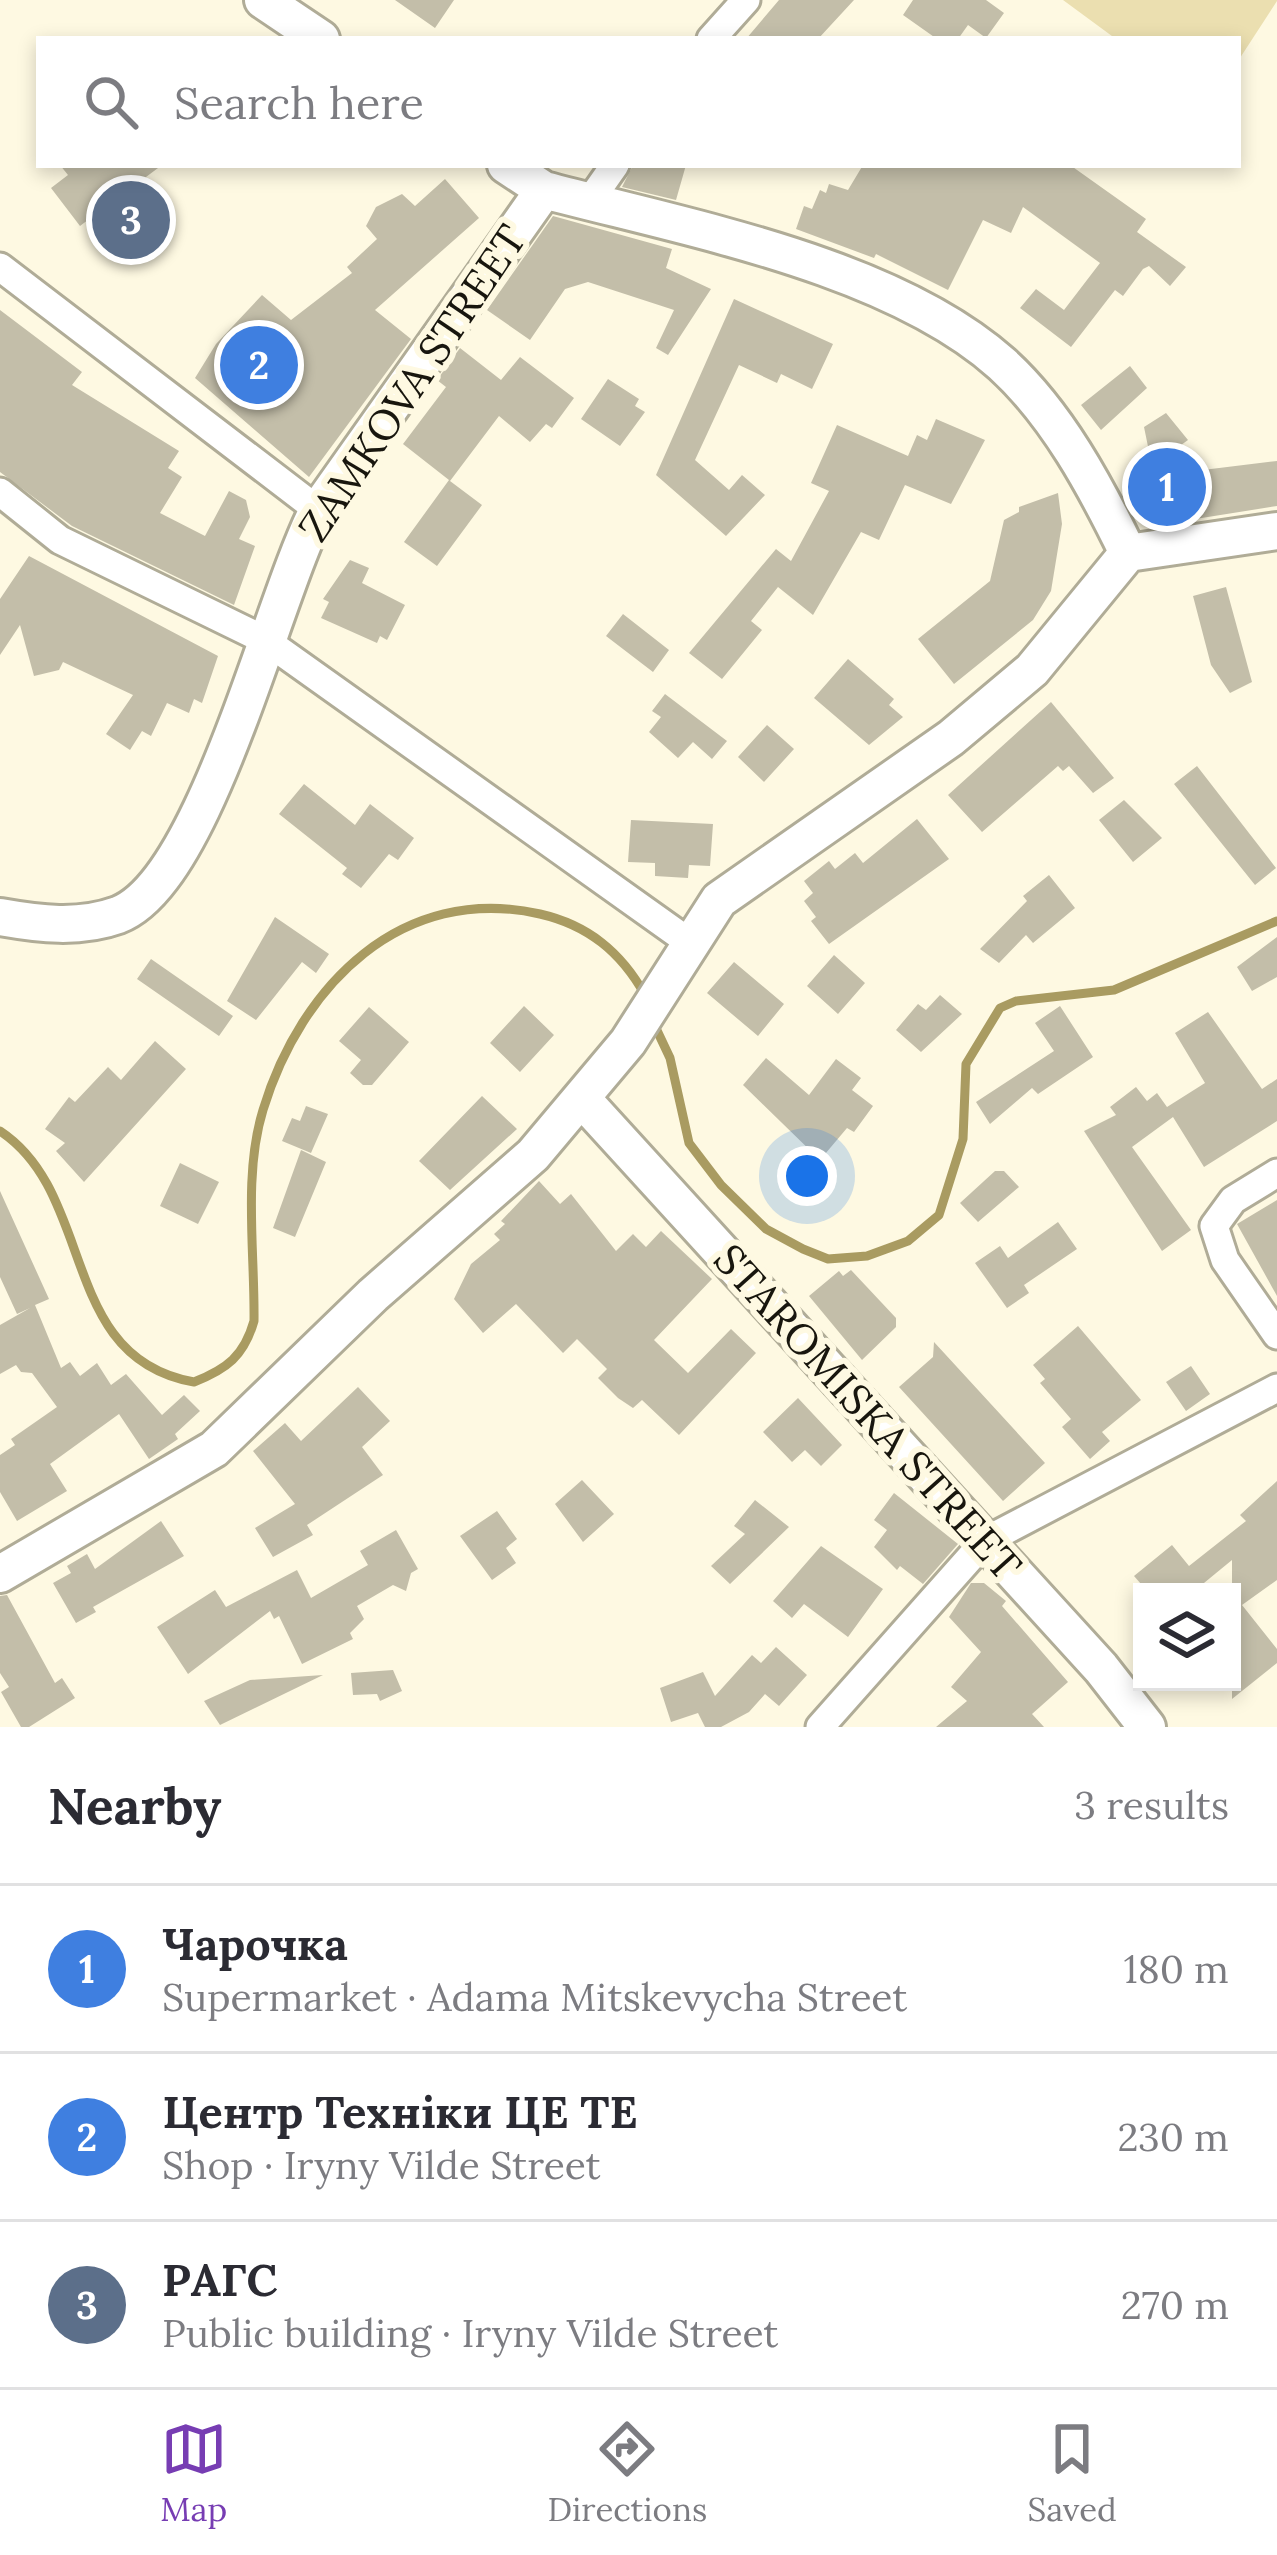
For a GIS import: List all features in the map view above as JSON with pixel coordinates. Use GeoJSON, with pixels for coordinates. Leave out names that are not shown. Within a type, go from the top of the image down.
{"type":"FeatureCollection","features":[{"type":"Feature","properties":{"kind":"street"},"geometry":{"type":"LineString","coordinates":[[263,0],[317,36]]}},
{"type":"Feature","properties":{"kind":"street"},"geometry":{"type":"LineString","coordinates":[[714,36],[746,0]]}},
{"type":"Feature","properties":{"kind":"street"},"geometry":{"type":"LineString","coordinates":[[511,168],[544,190],[837,273],[934,314],[1005,367],[1034,399],[1101,496],[1128,554]]}},
{"type":"Feature","properties":{"kind":"street"},"geometry":{"type":"LineString","coordinates":[[589,202],[613,168]]}},
{"type":"Feature","properties":{"kind":"street","name":"ZAMKOVA STREET"},"geometry":{"type":"LineString","coordinates":[[0,917],[51,926],[119,914],[153,891],[193,831],[293,560],[319,510],[544,190]]}},
{"type":"Feature","properties":{"kind":"street"},"geometry":{"type":"LineString","coordinates":[[0,267],[319,510]]}},
{"type":"Feature","properties":{"kind":"street"},"geometry":{"type":"LineString","coordinates":[[0,492],[60,540],[265,640],[689,942]]}},
{"type":"Feature","properties":{"kind":"street"},"geometry":{"type":"LineString","coordinates":[[0,1574],[214,1449],[374,1295],[533,1155],[628,1042],[719,901],[951,738],[1033,670],[1128,554],[1277,531]]}},
{"type":"Feature","properties":{"kind":"street","name":"STAROMISKA STREET"},"geometry":{"type":"LineString","coordinates":[[583,1100],[1148,1727]]}},
{"type":"Feature","properties":{"kind":"street"},"geometry":{"type":"LineString","coordinates":[[1277,1173],[1233,1200],[1214,1226],[1225,1260],[1277,1335]]}},
{"type":"Feature","properties":{"kind":"street"},"geometry":{"type":"LineString","coordinates":[[820,1727],[985,1541],[1277,1388]]}},
{"type":"Feature","properties":{"kind":"shaded area"},"geometry":{"type":"Polygon","coordinates":[[[1063,0],[1277,0],[1241,56],[1241,36],[1112,36],[1063,0]]]}},
{"type":"Feature","properties":{"kind":"building"},"geometry":{"type":"Polygon","coordinates":[[[395,0],[454,0],[435,28],[395,0]]]}},
{"type":"Feature","properties":{"kind":"building"},"geometry":{"type":"Polygon","coordinates":[[[779,0],[854,0],[821,36],[749,36],[779,0]]]}},
{"type":"Feature","properties":{"kind":"building"},"geometry":{"type":"Polygon","coordinates":[[[913,0],[986,0],[1004,13],[987,36],[968,25],[960,36],[933,36],[903,15],[913,0]]]}},
{"type":"Feature","properties":{"kind":"building"},"geometry":{"type":"Polygon","coordinates":[[[62,168],[158,168],[134,186],[166,228],[161,232],[169,243],[142,263],[97,213],[80,226],[51,188],[68,175],[62,168]]]}},
{"type":"Feature","properties":{"kind":"building"},"geometry":{"type":"Polygon","coordinates":[[[632,168],[685,168],[676,200],[622,187],[632,168]]]}},
{"type":"Feature","properties":{"kind":"building"},"geometry":{"type":"Polygon","coordinates":[[[861,168],[1074,168],[1146,219],[1137,232],[1186,267],[1170,286],[1149,266],[1143,269],[1123,296],[1115,290],[1071,347],[1020,308],[1036,289],[1064,310],[1100,263],[1023,207],[1011,233],[983,220],[948,290],[876,254],[874,258],[796,229],[804,206],[812,209],[820,190],[826,193],[829,184],[848,190],[861,168]]]}},
{"type":"Feature","properties":{"kind":"building"},"geometry":{"type":"Polygon","coordinates":[[[445,179],[479,218],[375,310],[411,339],[309,477],[195,378],[216,344],[262,295],[291,320],[352,273],[347,267],[377,239],[366,226],[376,207],[402,194],[415,206],[445,179]]]}},
{"type":"Feature","properties":{"kind":"building"},"geometry":{"type":"Polygon","coordinates":[[[553,216],[672,249],[666,268],[711,289],[668,355],[656,348],[674,310],[588,282],[565,289],[530,340],[487,310],[553,216]]]}},
{"type":"Feature","properties":{"kind":"building"},"geometry":{"type":"Polygon","coordinates":[[[734,299],[833,344],[812,389],[781,374],[777,383],[739,365],[695,460],[729,490],[742,475],[765,495],[726,536],[656,475],[734,299]]]}},
{"type":"Feature","properties":{"kind":"building"},"geometry":{"type":"Polygon","coordinates":[[[0,310],[82,372],[72,385],[179,451],[168,468],[182,477],[160,513],[205,536],[229,491],[246,500],[250,517],[239,539],[255,546],[234,605],[72,526],[0,472],[0,310]]]}},
{"type":"Feature","properties":{"kind":"building"},"geometry":{"type":"Polygon","coordinates":[[[460,348],[501,380],[520,357],[574,398],[552,428],[546,424],[530,442],[499,416],[450,481],[482,505],[437,566],[404,542],[449,480],[403,444],[446,387],[437,380],[460,348]]]}},
{"type":"Feature","properties":{"kind":"building"},"geometry":{"type":"Polygon","coordinates":[[[1130,366],[1147,388],[1101,430],[1081,405],[1130,366]]]}},
{"type":"Feature","properties":{"kind":"building"},"geometry":{"type":"Polygon","coordinates":[[[608,379],[639,399],[635,406],[645,412],[620,446],[581,419],[608,379]]]}},
{"type":"Feature","properties":{"kind":"building"},"geometry":{"type":"Polygon","coordinates":[[[1166,413],[1188,440],[1152,466],[1144,427],[1166,413]]]}},
{"type":"Feature","properties":{"kind":"building"},"geometry":{"type":"Polygon","coordinates":[[[936,419],[985,440],[951,504],[905,485],[879,540],[861,532],[813,615],[778,587],[751,621],[762,630],[722,679],[689,653],[776,549],[791,561],[829,491],[811,483],[837,425],[908,456],[917,435],[927,440],[936,419]]]}},
{"type":"Feature","properties":{"kind":"building"},"geometry":{"type":"Polygon","coordinates":[[[1277,461],[1277,506],[1189,520],[1189,514],[1171,516],[1161,508],[1154,476],[1277,461]]]}},
{"type":"Feature","properties":{"kind":"building"},"geometry":{"type":"Polygon","coordinates":[[[1058,493],[1062,524],[1051,591],[1033,620],[954,684],[918,639],[990,581],[1004,520],[1019,512],[1019,507],[1058,493]]]}},
{"type":"Feature","properties":{"kind":"building"},"geometry":{"type":"Polygon","coordinates":[[[29,556],[218,656],[202,703],[194,699],[189,713],[167,703],[151,736],[142,731],[130,750],[106,734],[133,695],[63,662],[59,670],[34,676],[20,625],[0,655],[0,599],[29,556]]]}},
{"type":"Feature","properties":{"kind":"building"},"geometry":{"type":"Polygon","coordinates":[[[350,560],[369,568],[362,583],[405,605],[387,640],[380,636],[377,643],[321,618],[329,602],[323,599],[350,560]]]}},
{"type":"Feature","properties":{"kind":"building"},"geometry":{"type":"Polygon","coordinates":[[[1226,587],[1252,682],[1230,693],[1211,665],[1193,596],[1226,587]]]}},
{"type":"Feature","properties":{"kind":"building"},"geometry":{"type":"Polygon","coordinates":[[[623,614],[669,650],[653,672],[606,636],[623,614]]]}},
{"type":"Feature","properties":{"kind":"building"},"geometry":{"type":"Polygon","coordinates":[[[848,659],[894,699],[889,705],[903,717],[869,745],[814,698],[848,659]]]}},
{"type":"Feature","properties":{"kind":"building"},"geometry":{"type":"Polygon","coordinates":[[[665,694],[727,741],[712,759],[693,742],[678,758],[649,732],[661,717],[652,711],[665,694]]]}},
{"type":"Feature","properties":{"kind":"building"},"geometry":{"type":"Polygon","coordinates":[[[1051,702],[1114,778],[1093,793],[1069,766],[1063,771],[1058,766],[982,832],[948,795],[1051,702]]]}},
{"type":"Feature","properties":{"kind":"building"},"geometry":{"type":"Polygon","coordinates":[[[767,725],[794,749],[764,782],[738,757],[767,725]]]}},
{"type":"Feature","properties":{"kind":"building"},"geometry":{"type":"Polygon","coordinates":[[[1197,766],[1276,868],[1255,885],[1174,784],[1197,766]]]}},
{"type":"Feature","properties":{"kind":"building"},"geometry":{"type":"Polygon","coordinates":[[[304,784],[355,825],[370,804],[414,838],[398,860],[389,854],[361,888],[342,874],[347,868],[279,814],[304,784]]]}},
{"type":"Feature","properties":{"kind":"building"},"geometry":{"type":"Polygon","coordinates":[[[1124,800],[1162,838],[1133,862],[1099,820],[1124,800]]]}},
{"type":"Feature","properties":{"kind":"building"},"geometry":{"type":"Polygon","coordinates":[[[917,819],[949,859],[829,944],[811,921],[816,917],[804,901],[813,893],[804,881],[829,861],[835,869],[855,853],[863,863],[917,819]]]}},
{"type":"Feature","properties":{"kind":"building"},"geometry":{"type":"Polygon","coordinates":[[[631,820],[713,824],[710,866],[689,865],[688,878],[655,876],[655,863],[628,862],[631,820]]]}},
{"type":"Feature","properties":{"kind":"building"},"geometry":{"type":"Polygon","coordinates":[[[1049,875],[1075,908],[1033,943],[1026,935],[999,963],[980,949],[1027,901],[1023,896],[1049,875]]]}},
{"type":"Feature","properties":{"kind":"building"},"geometry":{"type":"Polygon","coordinates":[[[275,917],[329,954],[316,973],[302,962],[256,1020],[227,1001],[275,917]]]}},
{"type":"Feature","properties":{"kind":"building"},"geometry":{"type":"Polygon","coordinates":[[[1277,937],[1277,977],[1252,991],[1237,967],[1277,937]]]}},
{"type":"Feature","properties":{"kind":"building"},"geometry":{"type":"Polygon","coordinates":[[[834,955],[865,983],[838,1014],[807,986],[834,955]]]}},
{"type":"Feature","properties":{"kind":"building"},"geometry":{"type":"Polygon","coordinates":[[[151,959],[233,1016],[219,1036],[137,979],[151,959]]]}},
{"type":"Feature","properties":{"kind":"building"},"geometry":{"type":"Polygon","coordinates":[[[734,962],[784,1004],[758,1036],[707,993],[734,962]]]}},
{"type":"Feature","properties":{"kind":"building"},"geometry":{"type":"Polygon","coordinates":[[[940,995],[962,1014],[921,1052],[896,1030],[918,1004],[926,1010],[940,995]]]}},
{"type":"Feature","properties":{"kind":"building"},"geometry":{"type":"Polygon","coordinates":[[[524,1006],[554,1035],[520,1072],[490,1043],[524,1006]]]}},
{"type":"Feature","properties":{"kind":"building"},"geometry":{"type":"Polygon","coordinates":[[[1060,1006],[1093,1057],[1038,1094],[1032,1088],[990,1124],[976,1102],[1054,1051],[1035,1023],[1060,1006]]]}},
{"type":"Feature","properties":{"kind":"building"},"geometry":{"type":"Polygon","coordinates":[[[369,1007],[409,1042],[372,1085],[363,1085],[350,1073],[361,1060],[339,1041],[369,1007]]]}},
{"type":"Feature","properties":{"kind":"building"},"geometry":{"type":"Polygon","coordinates":[[[1208,1012],[1262,1089],[1277,1079],[1277,1121],[1204,1167],[1173,1117],[1132,1147],[1191,1230],[1162,1251],[1084,1131],[1116,1115],[1110,1107],[1136,1087],[1147,1101],[1157,1093],[1167,1107],[1205,1083],[1175,1033],[1208,1012]]]}},
{"type":"Feature","properties":{"kind":"building"},"geometry":{"type":"Polygon","coordinates":[[[155,1041],[186,1069],[84,1182],[56,1151],[65,1143],[45,1129],[69,1097],[75,1102],[108,1067],[121,1080],[155,1041]]]}},
{"type":"Feature","properties":{"kind":"building"},"geometry":{"type":"Polygon","coordinates":[[[766,1058],[809,1095],[836,1059],[861,1078],[852,1090],[873,1106],[854,1132],[847,1128],[820,1160],[743,1085],[766,1058]]]}},
{"type":"Feature","properties":{"kind":"building"},"geometry":{"type":"Polygon","coordinates":[[[482,1096],[517,1129],[450,1190],[419,1161],[482,1096]]]}},
{"type":"Feature","properties":{"kind":"building"},"geometry":{"type":"Polygon","coordinates":[[[306,1106],[328,1114],[311,1153],[282,1141],[292,1118],[300,1121],[306,1106]]]}},
{"type":"Feature","properties":{"kind":"building"},"geometry":{"type":"Polygon","coordinates":[[[301,1150],[326,1162],[295,1237],[273,1228],[301,1150]]]}},
{"type":"Feature","properties":{"kind":"building"},"geometry":{"type":"Polygon","coordinates":[[[180,1163],[219,1182],[198,1224],[160,1206],[180,1163]]]}},
{"type":"Feature","properties":{"kind":"building"},"geometry":{"type":"Polygon","coordinates":[[[995,1171],[1004,1171],[1019,1187],[978,1222],[960,1203],[995,1171]]]}},
{"type":"Feature","properties":{"kind":"building"},"geometry":{"type":"Polygon","coordinates":[[[539,1181],[560,1204],[571,1194],[616,1251],[633,1234],[646,1247],[661,1231],[712,1279],[654,1340],[688,1373],[731,1329],[756,1353],[679,1435],[642,1400],[633,1408],[618,1398],[598,1378],[607,1369],[577,1339],[563,1353],[516,1304],[483,1333],[454,1299],[471,1264],[500,1240],[494,1234],[505,1224],[501,1221],[539,1181]]]}},
{"type":"Feature","properties":{"kind":"building"},"geometry":{"type":"Polygon","coordinates":[[[0,1191],[49,1299],[35,1305],[61,1368],[70,1362],[80,1376],[97,1363],[111,1385],[126,1374],[162,1415],[184,1395],[200,1411],[175,1434],[178,1439],[149,1459],[119,1414],[50,1464],[67,1491],[17,1521],[0,1492],[0,1455],[15,1445],[11,1439],[57,1407],[32,1373],[21,1372],[16,1365],[0,1374],[0,1325],[30,1308],[17,1314],[0,1277],[0,1191]]]}},
{"type":"Feature","properties":{"kind":"building"},"geometry":{"type":"Polygon","coordinates":[[[1277,1200],[1277,1296],[1237,1224],[1277,1200]]]}},
{"type":"Feature","properties":{"kind":"building"},"geometry":{"type":"Polygon","coordinates":[[[1058,1222],[1077,1249],[1024,1285],[1029,1293],[1007,1308],[975,1263],[1000,1246],[1008,1258],[1058,1222]]]}},
{"type":"Feature","properties":{"kind":"building"},"geometry":{"type":"Polygon","coordinates":[[[851,1270],[896,1318],[896,1327],[862,1360],[809,1296],[839,1271],[843,1276],[851,1270]]]}},
{"type":"Feature","properties":{"kind":"building"},"geometry":{"type":"Polygon","coordinates":[[[1078,1326],[1141,1400],[1102,1432],[1110,1441],[1090,1459],[1062,1427],[1071,1419],[1040,1383],[1045,1379],[1033,1365],[1078,1326]]]}},
{"type":"Feature","properties":{"kind":"building"},"geometry":{"type":"Polygon","coordinates":[[[934,1342],[1045,1463],[1003,1501],[899,1387],[933,1357],[934,1342]]]}},
{"type":"Feature","properties":{"kind":"building"},"geometry":{"type":"Polygon","coordinates":[[[1191,1366],[1210,1394],[1186,1411],[1166,1382],[1191,1366]]]}},
{"type":"Feature","properties":{"kind":"building"},"geometry":{"type":"Polygon","coordinates":[[[358,1387],[390,1421],[362,1447],[383,1475],[307,1525],[313,1535],[273,1557],[255,1528],[295,1504],[253,1451],[285,1423],[301,1441],[358,1387]]]}},
{"type":"Feature","properties":{"kind":"building"},"geometry":{"type":"Polygon","coordinates":[[[798,1398],[842,1445],[821,1466],[805,1450],[792,1462],[763,1432],[798,1398]]]}},
{"type":"Feature","properties":{"kind":"building"},"geometry":{"type":"Polygon","coordinates":[[[582,1480],[614,1514],[583,1542],[555,1504],[582,1480]]]}},
{"type":"Feature","properties":{"kind":"building"},"geometry":{"type":"Polygon","coordinates":[[[1277,1481],[1277,1580],[1242,1605],[1277,1649],[1277,1663],[1232,1699],[1232,1691],[1241,1691],[1241,1583],[1232,1583],[1232,1560],[1204,1583],[1140,1583],[1134,1576],[1172,1545],[1189,1566],[1246,1521],[1240,1515],[1277,1481]]]}},
{"type":"Feature","properties":{"kind":"building"},"geometry":{"type":"Polygon","coordinates":[[[894,1493],[958,1544],[923,1584],[900,1566],[897,1570],[874,1547],[887,1530],[874,1520],[894,1493]]]}},
{"type":"Feature","properties":{"kind":"building"},"geometry":{"type":"Polygon","coordinates":[[[755,1500],[789,1527],[730,1584],[711,1566],[745,1534],[734,1526],[755,1500]]]}},
{"type":"Feature","properties":{"kind":"building"},"geometry":{"type":"Polygon","coordinates":[[[497,1511],[517,1539],[506,1548],[516,1563],[492,1580],[460,1536],[497,1511]]]}},
{"type":"Feature","properties":{"kind":"building"},"geometry":{"type":"Polygon","coordinates":[[[161,1521],[184,1556],[93,1607],[96,1612],[76,1623],[53,1583],[71,1573],[67,1566],[87,1554],[95,1569],[161,1521]]]}},
{"type":"Feature","properties":{"kind":"building"},"geometry":{"type":"Polygon","coordinates":[[[396,1530],[418,1569],[411,1573],[406,1591],[393,1585],[357,1606],[364,1619],[350,1633],[353,1639],[302,1664],[279,1616],[274,1619],[270,1611],[188,1674],[157,1627],[215,1590],[226,1607],[297,1570],[311,1598],[368,1565],[360,1551],[396,1530]]]}},
{"type":"Feature","properties":{"kind":"building"},"geometry":{"type":"Polygon","coordinates":[[[821,1546],[883,1589],[848,1637],[804,1604],[792,1618],[773,1601],[821,1546]]]}},
{"type":"Feature","properties":{"kind":"building"},"geometry":{"type":"Polygon","coordinates":[[[971,1583],[984,1583],[1006,1601],[1002,1606],[1068,1682],[1032,1714],[1044,1727],[936,1727],[967,1701],[951,1687],[981,1652],[949,1617],[971,1583]]]}},
{"type":"Feature","properties":{"kind":"building"},"geometry":{"type":"Polygon","coordinates":[[[7,1595],[55,1683],[62,1678],[75,1698],[29,1727],[21,1727],[1,1692],[9,1687],[0,1673],[0,1596],[7,1595]]]}},
{"type":"Feature","properties":{"kind":"building"},"geometry":{"type":"Polygon","coordinates":[[[776,1647],[807,1675],[779,1706],[765,1694],[749,1712],[721,1727],[705,1727],[698,1713],[671,1722],[660,1688],[703,1672],[715,1696],[752,1655],[761,1663],[776,1647]]]}},
{"type":"Feature","properties":{"kind":"building"},"geometry":{"type":"Polygon","coordinates":[[[393,1670],[402,1691],[380,1701],[377,1694],[353,1695],[351,1673],[393,1670]]]}},
{"type":"Feature","properties":{"kind":"building"},"geometry":{"type":"Polygon","coordinates":[[[323,1675],[220,1725],[204,1701],[250,1680],[323,1675]]]}},
{"type":"Feature","properties":{"kind":"waterway"},"geometry":{"type":"LineString","coordinates":[[0,1131],[31,1159],[52,1194],[98,1309],[120,1342],[151,1367],[194,1382],[233,1360],[254,1321],[253,1161],[263,1110],[280,1064],[331,985],[364,954],[402,929],[444,914],[490,908],[540,914],[602,942],[645,995]]}},
{"type":"Feature","properties":{"kind":"waterway"},"geometry":{"type":"LineString","coordinates":[[653,1022],[670,1058],[689,1143],[721,1185],[766,1229],[803,1249],[828,1259],[867,1256],[908,1241],[939,1215],[963,1139],[966,1064],[1000,1008],[1016,1001],[1114,990],[1277,921]]}},
{"type":"Feature","properties":{"kind":"place","name":"РАГС"},"geometry":{"type":"Point","coordinates":[131,220]}},
{"type":"Feature","properties":{"kind":"place","name":"Центр Техніки ЦЕ ТЕ"},"geometry":{"type":"Point","coordinates":[259,365]}},
{"type":"Feature","properties":{"kind":"place","name":"Чарочка"},"geometry":{"type":"Point","coordinates":[1167,487]}}]}
